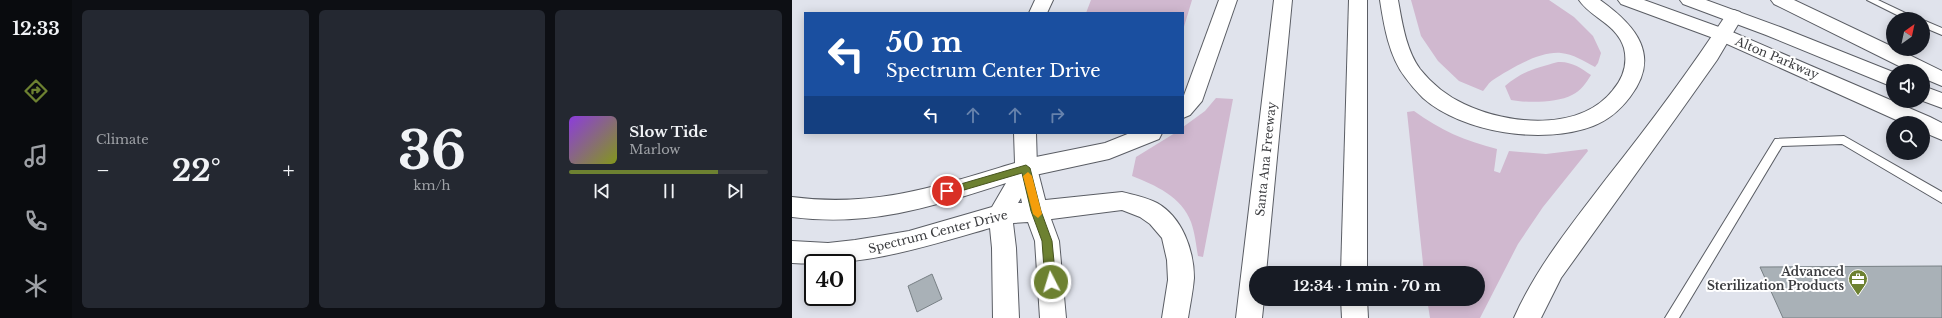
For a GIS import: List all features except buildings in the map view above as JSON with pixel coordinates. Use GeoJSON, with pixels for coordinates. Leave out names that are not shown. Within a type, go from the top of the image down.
{"type":"FeatureCollection","features":[{"type":"Feature","properties":{"kind":"main road"},"geometry":{"type":"LineString","coordinates":[[1038,12],[1044,0]]}},
{"type":"Feature","properties":{"kind":"main road"},"geometry":{"type":"LineString","coordinates":[[1184,109],[1192,101],[1228,0]]}},
{"type":"Feature","properties":{"kind":"main road","name":"Santa Ana Freeway"},"geometry":{"type":"LineString","coordinates":[[1249,318],[1283,0]]}},
{"type":"Feature","properties":{"kind":"main road"},"geometry":{"type":"LineString","coordinates":[[1354,266],[1358,0]]}},
{"type":"Feature","properties":{"kind":"main road"},"geometry":{"type":"LineString","coordinates":[[1389,0],[1401,48],[1412,73],[1426,89],[1448,105],[1465,114],[1502,125],[1530,128],[1552,128],[1589,119],[1605,111],[1620,98],[1633,78],[1636,60],[1630,41],[1620,28],[1588,0]]}},
{"type":"Feature","properties":{"kind":"main road","name":"Alton Parkway"},"geometry":{"type":"LineString","coordinates":[[1627,0],[1728,25],[1886,78]]}},
{"type":"Feature","properties":{"kind":"main road","name":"Alton Parkway"},"geometry":{"type":"LineString","coordinates":[[1689,0],[1728,25],[1909,116]]}},
{"type":"Feature","properties":{"kind":"main road"},"geometry":{"type":"LineString","coordinates":[[1780,0],[1942,79]]}},
{"type":"Feature","properties":{"kind":"main road"},"geometry":{"type":"LineString","coordinates":[[1527,318],[1556,264],[1671,110],[1728,25]]}},
{"type":"Feature","properties":{"kind":"main road"},"geometry":{"type":"LineString","coordinates":[[1184,82],[1208,59]]}},
{"type":"Feature","properties":{"kind":"main road"},"geometry":{"type":"LineString","coordinates":[[1930,96],[1942,101]]}},
{"type":"Feature","properties":{"kind":"main road","name":"Alton Parkway"},"geometry":{"type":"LineString","coordinates":[[1930,126],[1942,132]]}},
{"type":"Feature","properties":{"kind":"main road"},"geometry":{"type":"LineString","coordinates":[[1026,134],[1026,168],[1036,211],[1047,241],[1053,318]]}},
{"type":"Feature","properties":{"kind":"main road"},"geometry":{"type":"LineString","coordinates":[[792,207],[827,211],[853,211],[880,207],[959,188],[1026,168],[1109,151],[1149,134]]}},
{"type":"Feature","properties":{"kind":"main road"},"geometry":{"type":"LineString","coordinates":[[1006,318],[1000,215],[1026,168]]}},
{"type":"Feature","properties":{"kind":"main road","name":"Spectrum Center Drive"},"geometry":{"type":"LineString","coordinates":[[792,252],[828,254],[884,246],[1000,215],[1122,201],[1134,203],[1151,210],[1165,222],[1177,245],[1181,276],[1174,318]]}},
{"type":"Feature","properties":{"kind":"main road"},"geometry":{"type":"LineString","coordinates":[[1354,306],[1354,318]]}},
{"type":"Feature","properties":{"kind":"lane"},"geometry":{"type":"LineString","coordinates":[[1871,0],[1898,12]]}},
{"type":"Feature","properties":{"kind":"lane"},"geometry":{"type":"LineString","coordinates":[[1930,26],[1942,32]]}},
{"type":"Feature","properties":{"kind":"lane"},"geometry":{"type":"LineString","coordinates":[[1672,318],[1779,142],[1844,140],[1942,198]]}},
{"type":"Feature","properties":{"kind":"shaded area"},"geometry":{"type":"Polygon","coordinates":[[[1091,0],[1192,0],[1184,27],[1184,12],[1086,12],[1091,0]]]}},
{"type":"Feature","properties":{"kind":"shaded area"},"geometry":{"type":"Polygon","coordinates":[[[1411,0],[1549,0],[1574,17],[1593,36],[1601,53],[1598,63],[1595,67],[1578,58],[1561,53],[1543,55],[1508,71],[1492,81],[1483,91],[1459,81],[1438,61],[1421,36],[1411,0]]]}},
{"type":"Feature","properties":{"kind":"shaded area"},"geometry":{"type":"Polygon","coordinates":[[[1558,62],[1572,64],[1591,75],[1581,89],[1566,98],[1558,100],[1525,102],[1511,100],[1505,86],[1524,73],[1558,62]]]}},
{"type":"Feature","properties":{"kind":"shaded area"},"geometry":{"type":"Polygon","coordinates":[[[1216,98],[1233,99],[1203,257],[1198,256],[1191,222],[1187,213],[1181,206],[1167,193],[1150,183],[1132,176],[1136,157],[1173,134],[1184,134],[1184,126],[1205,111],[1216,98]]]}},
{"type":"Feature","properties":{"kind":"shaded area"},"geometry":{"type":"Polygon","coordinates":[[[1414,111],[1433,124],[1453,134],[1497,149],[1494,171],[1500,173],[1509,151],[1546,154],[1587,149],[1588,151],[1543,207],[1518,244],[1480,318],[1430,318],[1428,306],[1485,306],[1485,266],[1423,266],[1407,112],[1414,111]]]}},
{"type":"Feature","properties":{"kind":"slow traffic"},"geometry":{"type":"LineString","coordinates":[[1028,176],[1038,214]]}},
{"type":"Feature","properties":{"kind":"place","name":"Advanced Sterilization Products"},"geometry":{"type":"Point","coordinates":[1858,296]}},
{"type":"Feature","properties":{"kind":"route"},"geometry":{"type":"LineString","coordinates":[[947,191],[1026,168],[1036,211],[1047,241],[1051,282]]}}]}
